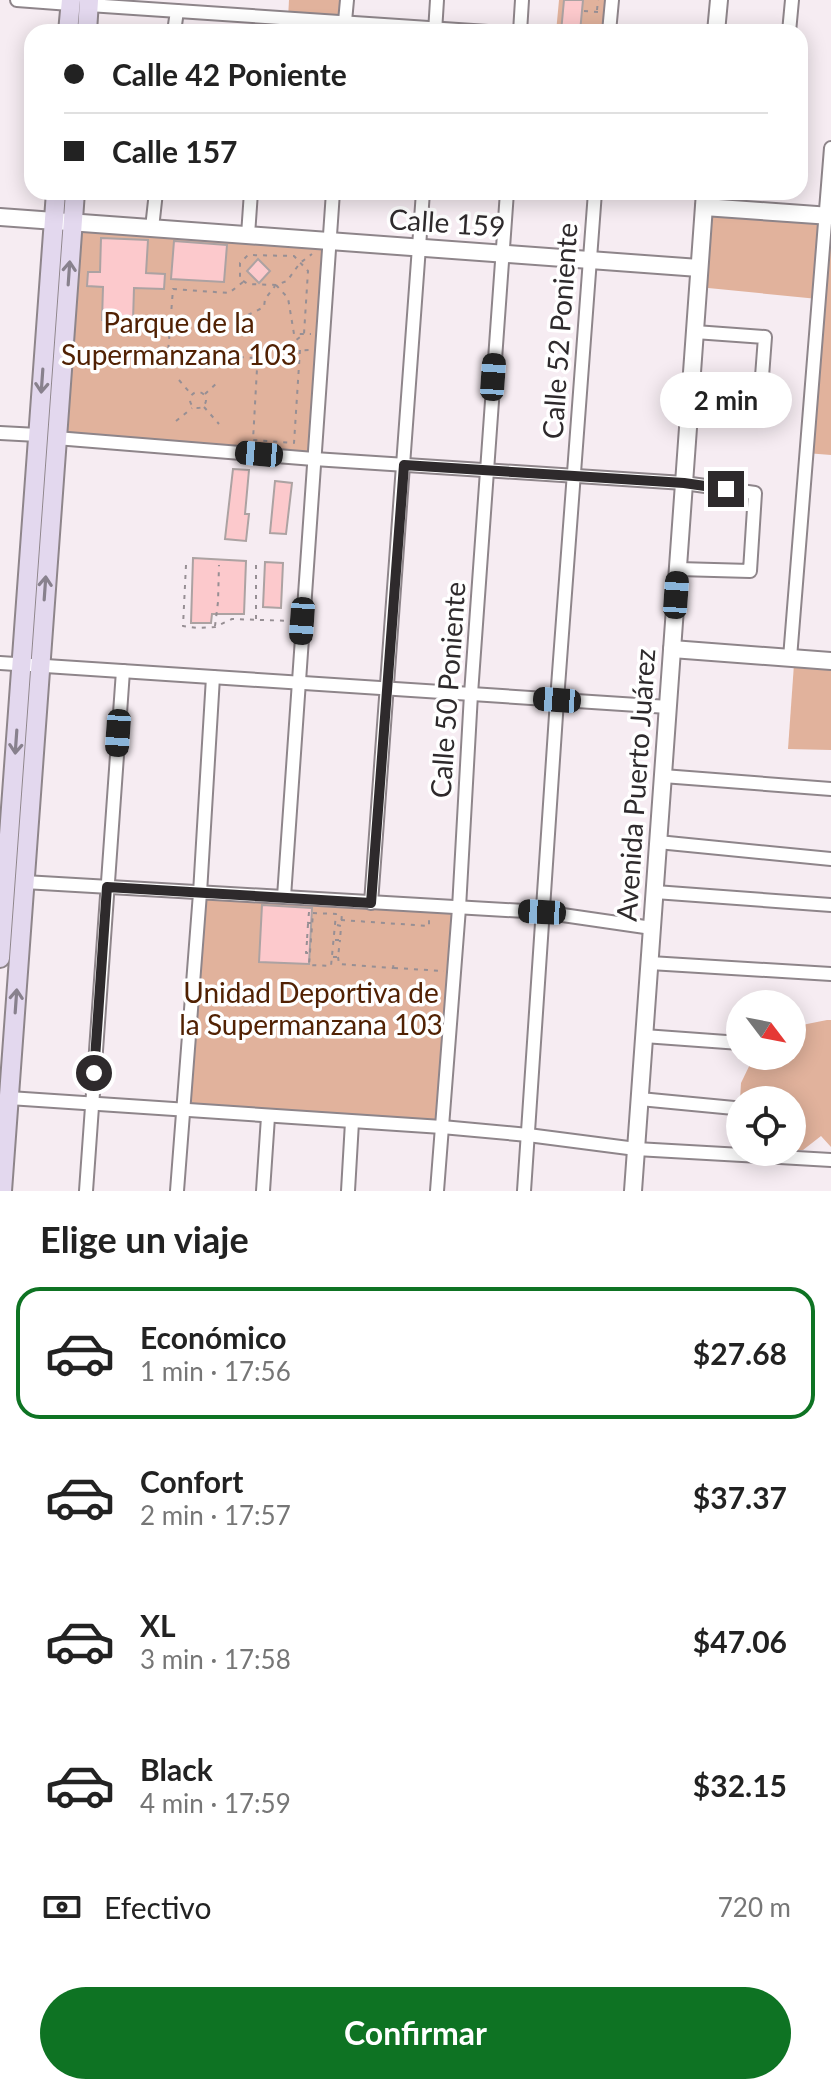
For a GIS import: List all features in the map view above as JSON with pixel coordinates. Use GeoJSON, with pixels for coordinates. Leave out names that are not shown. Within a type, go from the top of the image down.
{"type":"FeatureCollection","features":[{"type":"Feature","properties":{"kind":"main road"},"geometry":{"type":"LineString","coordinates":[[71,24],[80,2]]}},
{"type":"Feature","properties":{"kind":"main road"},"geometry":{"type":"LineString","coordinates":[[80,2],[85,24]]}},
{"type":"Feature","properties":{"kind":"main road"},"geometry":{"type":"LineString","coordinates":[[2,1191],[24,882],[30,665],[63,222],[58,200]]}},
{"type":"Feature","properties":{"kind":"main road"},"geometry":{"type":"LineString","coordinates":[[63,222],[72,200]]}},
{"type":"Feature","properties":{"kind":"main road"},"geometry":{"type":"LineString","coordinates":[[0,958],[3,876],[30,665]]}},
{"type":"Feature","properties":{"kind":"street"},"geometry":{"type":"LineString","coordinates":[[17,0],[80,2],[321,24]]}},
{"type":"Feature","properties":{"kind":"street"},"geometry":{"type":"LineString","coordinates":[[345,24],[347,0]]}},
{"type":"Feature","properties":{"kind":"street"},"geometry":{"type":"LineString","coordinates":[[435,24],[437,0]]}},
{"type":"Feature","properties":{"kind":"street"},"geometry":{"type":"LineString","coordinates":[[520,24],[522,0]]}},
{"type":"Feature","properties":{"kind":"street"},"geometry":{"type":"LineString","coordinates":[[610,24],[612,0]]}},
{"type":"Feature","properties":{"kind":"street"},"geometry":{"type":"LineString","coordinates":[[717,24],[719,0]]}},
{"type":"Feature","properties":{"kind":"street"},"geometry":{"type":"LineString","coordinates":[[790,24],[792,0]]}},
{"type":"Feature","properties":{"kind":"street"},"geometry":{"type":"LineString","coordinates":[[175,24],[177,11]]}},
{"type":"Feature","properties":{"kind":"street"},"geometry":{"type":"LineString","coordinates":[[263,24],[264,17]]}},
{"type":"Feature","properties":{"kind":"street"},"geometry":{"type":"LineString","coordinates":[[790,658],[828,216],[831,148]]}},
{"type":"Feature","properties":{"kind":"street"},"geometry":{"type":"LineString","coordinates":[[152,228],[155,200]]}},
{"type":"Feature","properties":{"kind":"street"},"geometry":{"type":"LineString","coordinates":[[248,235],[250,200]]}},
{"type":"Feature","properties":{"kind":"street"},"geometry":{"type":"LineString","coordinates":[[284,897],[332,200]]}},
{"type":"Feature","properties":{"kind":"street"},"geometry":{"type":"LineString","coordinates":[[371,903],[422,200]]}},
{"type":"Feature","properties":{"kind":"street","name":"Calle 50 Poniente"},"geometry":{"type":"LineString","coordinates":[[437,1191],[506,200]]}},
{"type":"Feature","properties":{"kind":"street","name":"Calle 52 Poniente"},"geometry":{"type":"LineString","coordinates":[[524,1191],[594,200]]}},
{"type":"Feature","properties":{"kind":"street"},"geometry":{"type":"LineString","coordinates":[[704,200],[828,216]]}},
{"type":"Feature","properties":{"kind":"street","name":"Avenida Puerto Juárez"},"geometry":{"type":"LineString","coordinates":[[633,1191],[704,200]]}},
{"type":"Feature","properties":{"kind":"street","name":"Calle 159"},"geometry":{"type":"LineString","coordinates":[[0,217],[699,268]]}},
{"type":"Feature","properties":{"kind":"street"},"geometry":{"type":"LineString","coordinates":[[689,411],[759,416],[765,337],[695,332]]}},
{"type":"Feature","properties":{"kind":"street"},"geometry":{"type":"LineString","coordinates":[[0,433],[314,459],[684,483],[755,493],[750,571],[678,569]]}},
{"type":"Feature","properties":{"kind":"street"},"geometry":{"type":"LineString","coordinates":[[672,649],[831,661]]}},
{"type":"Feature","properties":{"kind":"street"},"geometry":{"type":"LineString","coordinates":[[0,663],[668,707]]}},
{"type":"Feature","properties":{"kind":"street"},"geometry":{"type":"LineString","coordinates":[[86,1191],[123,671]]}},
{"type":"Feature","properties":{"kind":"street"},"geometry":{"type":"LineString","coordinates":[[177,1191],[213,677]]}},
{"type":"Feature","properties":{"kind":"street"},"geometry":{"type":"LineString","coordinates":[[663,776],[831,789]]}},
{"type":"Feature","properties":{"kind":"street"},"geometry":{"type":"LineString","coordinates":[[658,842],[831,859]]}},
{"type":"Feature","properties":{"kind":"street"},"geometry":{"type":"LineString","coordinates":[[24,882],[542,912],[652,928]]}},
{"type":"Feature","properties":{"kind":"street"},"geometry":{"type":"LineString","coordinates":[[655,892],[831,905]]}},
{"type":"Feature","properties":{"kind":"street"},"geometry":{"type":"LineString","coordinates":[[650,963],[831,974]]}},
{"type":"Feature","properties":{"kind":"street"},"geometry":{"type":"LineString","coordinates":[[644,1036],[726,1042]]}},
{"type":"Feature","properties":{"kind":"street"},"geometry":{"type":"LineString","coordinates":[[9,1098],[442,1127],[636,1149],[831,1160]]}},
{"type":"Feature","properties":{"kind":"street"},"geometry":{"type":"LineString","coordinates":[[640,1099],[726,1107]]}},
{"type":"Feature","properties":{"kind":"street"},"geometry":{"type":"LineString","coordinates":[[263,1191],[268,1117]]}},
{"type":"Feature","properties":{"kind":"street"},"geometry":{"type":"LineString","coordinates":[[348,1191],[352,1122]]}},
{"type":"Feature","properties":{"kind":"path"},"geometry":{"type":"LineString","coordinates":[[598,0],[597,11],[608,24]]}},
{"type":"Feature","properties":{"kind":"path"},"geometry":{"type":"LineString","coordinates":[[584,11],[597,11]]}},
{"type":"Feature","properties":{"kind":"path"},"geometry":{"type":"LineString","coordinates":[[295,350],[295,341],[304,334],[308,271],[294,256],[248,255],[240,263],[240,279],[244,282],[276,285],[287,281],[300,263]]}},
{"type":"Feature","properties":{"kind":"path"},"geometry":{"type":"LineString","coordinates":[[244,282],[229,293],[173,289],[168,353],[258,358]]}},
{"type":"Feature","properties":{"kind":"path"},"geometry":{"type":"LineString","coordinates":[[248,315],[264,307],[265,299],[276,285]]}},
{"type":"Feature","properties":{"kind":"path"},"geometry":{"type":"LineString","coordinates":[[276,285],[288,298],[294,334],[313,334]]}},
{"type":"Feature","properties":{"kind":"path"},"geometry":{"type":"LineString","coordinates":[[300,350],[294,443],[253,440],[258,351],[295,350],[300,350],[312,350]]}},
{"type":"Feature","properties":{"kind":"path"},"geometry":{"type":"LineString","coordinates":[[179,380],[192,394]]}},
{"type":"Feature","properties":{"kind":"path"},"geometry":{"type":"LineString","coordinates":[[204,395],[219,381]]}},
{"type":"Feature","properties":{"kind":"path"},"geometry":{"type":"LineString","coordinates":[[192,394],[197,392],[204,395]]}},
{"type":"Feature","properties":{"kind":"path"},"geometry":{"type":"LineString","coordinates":[[192,394],[193,407]]}},
{"type":"Feature","properties":{"kind":"path"},"geometry":{"type":"LineString","coordinates":[[176,421],[193,407],[203,406],[206,402],[204,395]]}},
{"type":"Feature","properties":{"kind":"path"},"geometry":{"type":"LineString","coordinates":[[203,406],[219,424]]}},
{"type":"Feature","properties":{"kind":"path"},"geometry":{"type":"LineString","coordinates":[[256,563],[256,620]]}},
{"type":"Feature","properties":{"kind":"path"},"geometry":{"type":"LineString","coordinates":[[186,565],[183,626],[215,627],[232,619],[302,621]]}},
{"type":"Feature","properties":{"kind":"path"},"geometry":{"type":"LineString","coordinates":[[215,627],[219,565]]}},
{"type":"Feature","properties":{"kind":"path"},"geometry":{"type":"LineString","coordinates":[[310,923],[313,913],[336,914],[331,966],[309,965],[310,908],[342,911],[339,964],[454,972]]}},
{"type":"Feature","properties":{"kind":"path"},"geometry":{"type":"LineString","coordinates":[[341,920],[429,926]]}},
{"type":"Feature","properties":{"kind":"path"},"geometry":{"type":"LineString","coordinates":[[335,925],[341,926]]}},
{"type":"Feature","properties":{"kind":"path"},"geometry":{"type":"LineString","coordinates":[[334,940],[340,940]]}},
{"type":"Feature","properties":{"kind":"path"},"geometry":{"type":"LineString","coordinates":[[332,957],[338,957]]}},
{"type":"Feature","properties":{"kind":"path"},"geometry":{"type":"LineString","coordinates":[[393,968],[394,962]]}},
{"type":"Feature","properties":{"kind":"green space"},"geometry":{"type":"Polygon","coordinates":[[[289,0],[347,0],[345,22],[288,19],[289,0]]]}},
{"type":"Feature","properties":{"kind":"green space"},"geometry":{"type":"Polygon","coordinates":[[[559,0],[612,0],[610,24],[557,24],[559,0]]]}},
{"type":"Feature","properties":{"kind":"green space"},"geometry":{"type":"Polygon","coordinates":[[[704,207],[831,217],[831,455],[806,453],[818,299],[698,287],[704,207]]]}},
{"type":"Feature","properties":{"kind":"green space","name":"Parque de la Supermanzana 103"},"geometry":{"type":"Polygon","coordinates":[[[73,223],[329,241],[313,458],[57,438],[73,223]]]}},
{"type":"Feature","properties":{"kind":"green space"},"geometry":{"type":"Polygon","coordinates":[[[794,664],[831,667],[831,750],[788,749],[794,664]]]}},
{"type":"Feature","properties":{"kind":"green space","name":"Unidad Deportiva de la Supermanzana 103"},"geometry":{"type":"Polygon","coordinates":[[[201,895],[456,910],[440,1125],[185,1108],[201,895]]]}},
{"type":"Feature","properties":{"kind":"green space"},"geometry":{"type":"Polygon","coordinates":[[[831,1020],[831,1147],[821,1136],[806,1148],[806,1086],[741,1086],[747,1070],[806,1070],[806,1024],[831,1020]]]}},
{"type":"Feature","properties":{"kind":"building"},"geometry":{"type":"Polygon","coordinates":[[[564,0],[583,0],[581,24],[562,24],[564,0]]]}},
{"type":"Feature","properties":{"kind":"building"},"geometry":{"type":"Polygon","coordinates":[[[101,238],[148,240],[146,273],[165,274],[164,289],[134,288],[133,321],[102,320],[103,287],[87,286],[88,272],[100,272],[101,238]]]}},
{"type":"Feature","properties":{"kind":"building"},"geometry":{"type":"Polygon","coordinates":[[[174,241],[227,245],[224,282],[171,279],[174,241]]]}},
{"type":"Feature","properties":{"kind":"building"},"geometry":{"type":"Polygon","coordinates":[[[258,259],[270,271],[259,283],[247,271],[258,259]]]}},
{"type":"Feature","properties":{"kind":"building"},"geometry":{"type":"Polygon","coordinates":[[[233,469],[249,470],[246,541],[225,539],[233,469]]]}},
{"type":"Feature","properties":{"kind":"building"},"geometry":{"type":"Polygon","coordinates":[[[275,481],[292,483],[286,534],[270,533],[275,481]]]}},
{"type":"Feature","properties":{"kind":"building"},"geometry":{"type":"Polygon","coordinates":[[[193,558],[246,561],[244,614],[212,614],[211,623],[191,623],[193,558]]]}},
{"type":"Feature","properties":{"kind":"building"},"geometry":{"type":"Polygon","coordinates":[[[265,562],[283,563],[281,608],[263,607],[265,562]]]}},
{"type":"Feature","properties":{"kind":"building"},"geometry":{"type":"Polygon","coordinates":[[[262,905],[312,908],[309,964],[259,962],[262,905]]]}},
{"type":"Feature","properties":{"kind":"route"},"geometry":{"type":"LineString","coordinates":[[94,1073],[107,887],[371,903],[404,465],[684,483],[726,489]]}}]}
